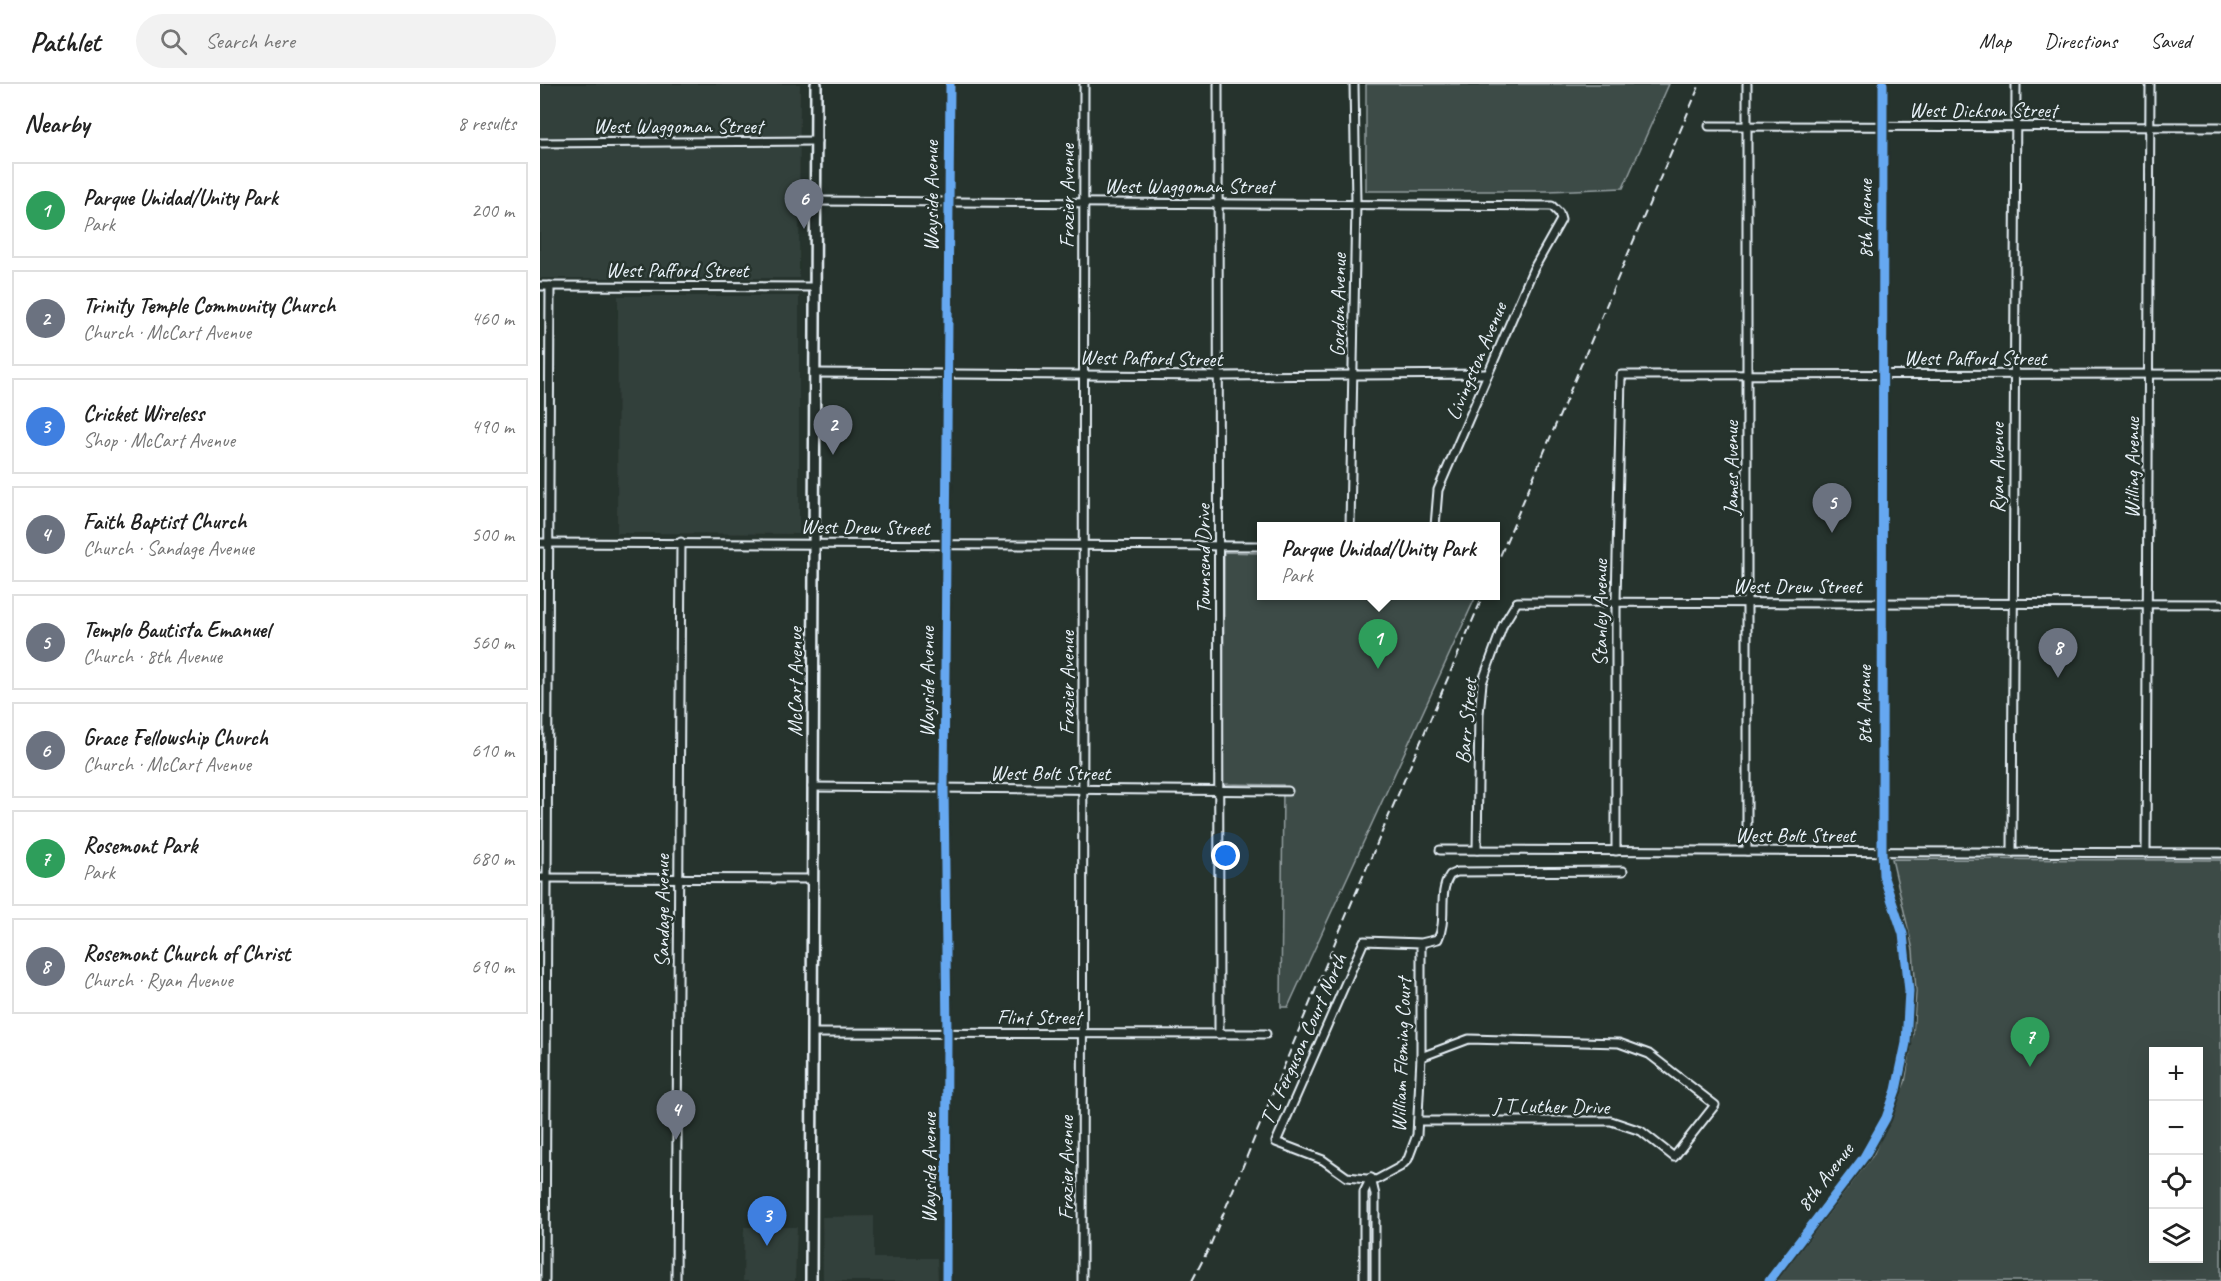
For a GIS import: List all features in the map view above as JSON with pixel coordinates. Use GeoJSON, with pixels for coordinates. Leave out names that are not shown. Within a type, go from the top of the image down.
{"type":"FeatureCollection","features":[{"type":"Feature","properties":{"kind":"main road","name":"McCart Avenue"},"geometry":{"type":"LineString","coordinates":[[811,1281],[816,84]]}},
{"type":"Feature","properties":{"kind":"street","name":"Wayside Avenue"},"geometry":{"type":"LineString","coordinates":[[946,1281],[947,1033],[944,788],[950,84]]}},
{"type":"Feature","properties":{"kind":"street","name":"Frazier Avenue"},"geometry":{"type":"LineString","coordinates":[[1082,1281],[1084,84]]}},
{"type":"Feature","properties":{"kind":"street","name":"Townsend Drive"},"geometry":{"type":"LineString","coordinates":[[1218,84],[1220,203],[1219,1034]]}},
{"type":"Feature","properties":{"kind":"street","name":"Gordon Avenue"},"geometry":{"type":"LineString","coordinates":[[1350,522],[1356,204],[1354,84]]}},
{"type":"Feature","properties":{"kind":"street","name":"James Avenue"},"geometry":{"type":"LineString","coordinates":[[1747,84],[1747,851]]}},
{"type":"Feature","properties":{"kind":"street","name":"8th Avenue"},"geometry":{"type":"LineString","coordinates":[[1768,1281],[1864,1157],[1886,1118],[1896,1090],[1906,1043],[1909,991],[1903,934],[1883,875],[1882,852],[1883,84]]}},
{"type":"Feature","properties":{"kind":"street","name":"Ryan Avenue"},"geometry":{"type":"LineString","coordinates":[[2012,852],[2016,84]]}},
{"type":"Feature","properties":{"kind":"street","name":"Willing Avenue"},"geometry":{"type":"LineString","coordinates":[[2146,853],[2150,84]]}},
{"type":"Feature","properties":{"kind":"street","name":"West Dickson Street"},"geometry":{"type":"LineString","coordinates":[[1709,126],[2221,127]]}},
{"type":"Feature","properties":{"kind":"street","name":"West Waggoman Street"},"geometry":{"type":"LineString","coordinates":[[540,143],[817,141]]}},
{"type":"Feature","properties":{"kind":"street","name":"West Waggoman Street"},"geometry":{"type":"LineString","coordinates":[[817,201],[1529,204],[1552,206],[1559,213]]}},
{"type":"Feature","properties":{"kind":"street","name":"Livingston Avenue"},"geometry":{"type":"LineString","coordinates":[[1435,522],[1438,490],[1533,270],[1560,220],[1559,213]]}},
{"type":"Feature","properties":{"kind":"street","name":"West Pafford Street"},"geometry":{"type":"LineString","coordinates":[[540,286],[814,288]]}},
{"type":"Feature","properties":{"kind":"street"},"geometry":{"type":"LineString","coordinates":[[545,1281],[544,543],[550,286]]}},
{"type":"Feature","properties":{"kind":"street","name":"West Pafford Street"},"geometry":{"type":"LineString","coordinates":[[814,373],[947,375],[1082,373],[1220,376],[1354,373],[1488,374]]}},
{"type":"Feature","properties":{"kind":"street","name":"West Pafford Street"},"geometry":{"type":"LineString","coordinates":[[1621,375],[2221,374]]}},
{"type":"Feature","properties":{"kind":"street","name":"Stanley Avenue"},"geometry":{"type":"LineString","coordinates":[[1616,851],[1616,602],[1621,375]]}},
{"type":"Feature","properties":{"kind":"street","name":"Sandage Avenue"},"geometry":{"type":"LineString","coordinates":[[676,1281],[681,542]]}},
{"type":"Feature","properties":{"kind":"street","name":"West Drew Street"},"geometry":{"type":"LineString","coordinates":[[544,543],[1257,546]]}},
{"type":"Feature","properties":{"kind":"street","name":"West Drew Street"},"geometry":{"type":"LineString","coordinates":[[1517,602],[2221,604]]}},
{"type":"Feature","properties":{"kind":"street","name":"Barr Street"},"geometry":{"type":"LineString","coordinates":[[1477,850],[1479,714],[1482,683],[1503,625],[1517,602]]}},
{"type":"Feature","properties":{"kind":"street","name":"West Bolt Street"},"geometry":{"type":"LineString","coordinates":[[812,788],[1288,791]]}},
{"type":"Feature","properties":{"kind":"street","name":"West Bolt Street"},"geometry":{"type":"LineString","coordinates":[[1440,850],[2221,853]]}},
{"type":"Feature","properties":{"kind":"street"},"geometry":{"type":"LineString","coordinates":[[1421,944],[1434,942],[1441,933],[1444,889],[1450,875],[1456,872],[1623,871]]}},
{"type":"Feature","properties":{"kind":"street"},"geometry":{"type":"LineString","coordinates":[[544,878],[812,879]]}},
{"type":"Feature","properties":{"kind":"street","name":"T L Ferguson Court North"},"geometry":{"type":"LineString","coordinates":[[1371,1178],[1347,1177],[1323,1160],[1276,1142],[1364,941],[1421,944]]}},
{"type":"Feature","properties":{"kind":"street","name":"William Fleming Court"},"geometry":{"type":"LineString","coordinates":[[1371,1178],[1376,1180],[1389,1174],[1408,1159],[1417,1135],[1421,1057],[1421,944]]}},
{"type":"Feature","properties":{"kind":"street","name":"Flint Street"},"geometry":{"type":"LineString","coordinates":[[812,1033],[1266,1034]]}},
{"type":"Feature","properties":{"kind":"street","name":"J T Luther Drive"},"geometry":{"type":"LineString","coordinates":[[1418,1122],[1611,1122],[1641,1131],[1674,1157],[1715,1105],[1649,1054],[1619,1043],[1469,1039],[1421,1057]]}},
{"type":"Feature","properties":{"kind":"street"},"geometry":{"type":"LineString","coordinates":[[1371,1178],[1375,1195],[1376,1279],[1364,1280],[1364,1192],[1371,1178]]}},
{"type":"Feature","properties":{"kind":"shaded area"},"geometry":{"type":"Polygon","coordinates":[[[540,84],[800,84],[799,278],[540,278],[540,84]]]}},
{"type":"Feature","properties":{"kind":"shaded area"},"geometry":{"type":"Polygon","coordinates":[[[1366,84],[1669,84],[1623,188],[1549,191],[1366,191],[1366,84]]]}},
{"type":"Feature","properties":{"kind":"shaded area"},"geometry":{"type":"Polygon","coordinates":[[[618,296],[799,296],[799,534],[617,533],[618,296]]]}},
{"type":"Feature","properties":{"kind":"shaded area"},"geometry":{"type":"Polygon","coordinates":[[[1224,552],[1257,553],[1257,600],[1474,600],[1288,1007],[1281,1007],[1283,785],[1223,784],[1224,552]]]}},
{"type":"Feature","properties":{"kind":"shaded area"},"geometry":{"type":"Polygon","coordinates":[[[1892,859],[2221,860],[2221,1281],[1776,1281],[1873,1155],[1905,1082],[1913,1034],[1916,992],[1913,950],[1892,859]]]}},
{"type":"Feature","properties":{"kind":"shaded area"},"geometry":{"type":"Polygon","coordinates":[[[874,1216],[874,1258],[937,1258],[938,1281],[823,1281],[822,1217],[874,1216]]]}},
{"type":"Feature","properties":{"kind":"shaded area"},"geometry":{"type":"Polygon","coordinates":[[[744,1227],[797,1227],[795,1281],[743,1281],[744,1227]]]}},
{"type":"Feature","properties":{"kind":"railway"},"geometry":{"type":"LineString","coordinates":[[1500,556],[1700,84]]}},
{"type":"Feature","properties":{"kind":"railway"},"geometry":{"type":"LineString","coordinates":[[1192,1281],[1210,1246],[1340,930],[1481,600]]}},
{"type":"Feature","properties":{"kind":"cycle path"},"geometry":{"type":"LineString","coordinates":[[946,1281],[947,1033],[944,788],[950,84]]}},
{"type":"Feature","properties":{"kind":"cycle path"},"geometry":{"type":"LineString","coordinates":[[1769,1281],[1864,1157],[1886,1118],[1896,1090],[1906,1043],[1909,991],[1903,934],[1883,875],[1882,852],[1883,84]]}},
{"type":"Feature","properties":{"kind":"place","name":"Grace Fellowship Church"},"geometry":{"type":"Point","coordinates":[804,229]}},
{"type":"Feature","properties":{"kind":"place","name":"Trinity Temple Community Church"},"geometry":{"type":"Point","coordinates":[833,455]}},
{"type":"Feature","properties":{"kind":"place","name":"Templo Bautista Emanuel"},"geometry":{"type":"Point","coordinates":[1832,533]}},
{"type":"Feature","properties":{"kind":"place","name":"Parque Unidad/Unity Park"},"geometry":{"type":"Point","coordinates":[1378,669]}},
{"type":"Feature","properties":{"kind":"place","name":"Rosemont Church of Christ"},"geometry":{"type":"Point","coordinates":[2058,678]}},
{"type":"Feature","properties":{"kind":"place","name":"Rosemont Park"},"geometry":{"type":"Point","coordinates":[2030,1067]}},
{"type":"Feature","properties":{"kind":"place","name":"Faith Baptist Church"},"geometry":{"type":"Point","coordinates":[676,1140]}},
{"type":"Feature","properties":{"kind":"place","name":"Cricket Wireless"},"geometry":{"type":"Point","coordinates":[767,1246]}}]}
